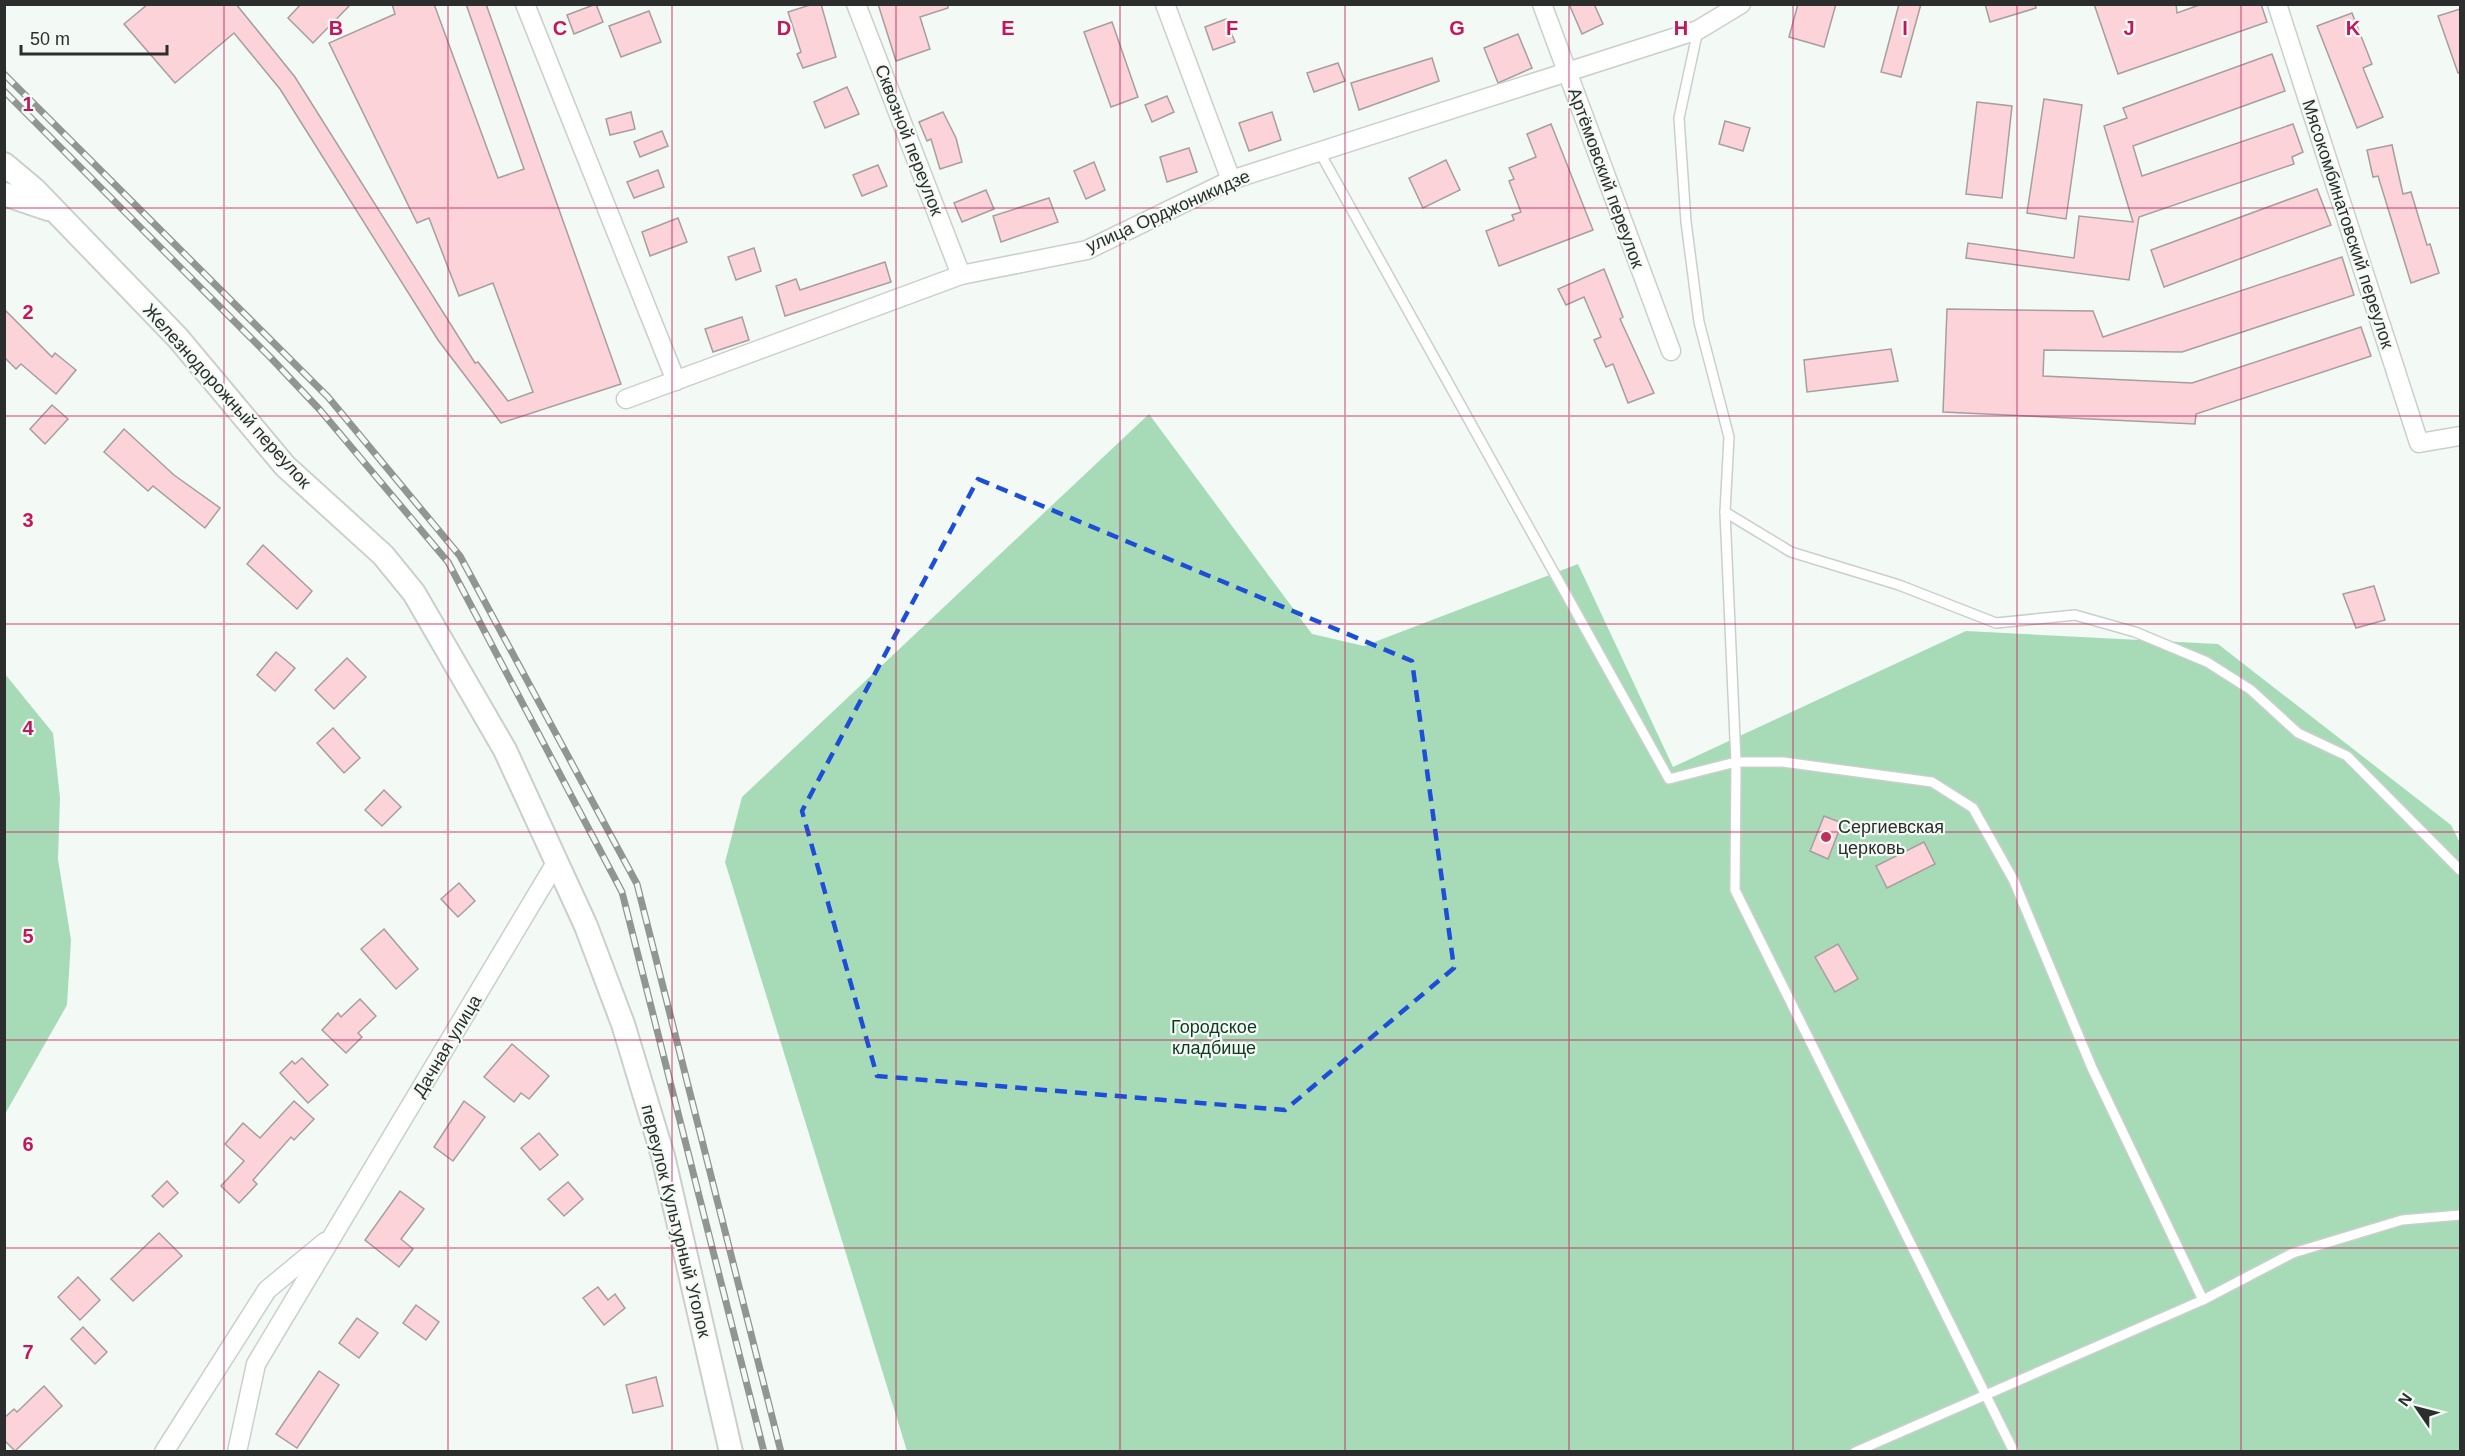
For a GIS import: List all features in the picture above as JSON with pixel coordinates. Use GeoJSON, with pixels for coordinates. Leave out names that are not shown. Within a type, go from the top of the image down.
{"type":"FeatureCollection","features":[{"type":"Feature","properties":{"kind":"street"},"geometry":{"type":"LineString","coordinates":[[525,4],[676,381]]}},
{"type":"Feature","properties":{"kind":"street","name":"Сквозной переулок"},"geometry":{"type":"LineString","coordinates":[[856,4],[961,275]]}},
{"type":"Feature","properties":{"kind":"street"},"geometry":{"type":"LineString","coordinates":[[1165,4],[1231,180]]}},
{"type":"Feature","properties":{"kind":"street","name":"Артёмовский переулок"},"geometry":{"type":"LineString","coordinates":[[1542,4],[1671,351]]}},
{"type":"Feature","properties":{"kind":"street","name":"улица Орджоникидзе"},"geometry":{"type":"LineString","coordinates":[[626,399],[961,275],[1087,250],[1231,180],[1698,30],[1741,4]]}},
{"type":"Feature","properties":{"kind":"street","name":"Мясокомбинатовский переулок"},"geometry":{"type":"LineString","coordinates":[[2277,4],[2419,443],[2460,436]]}},
{"type":"Feature","properties":{"kind":"street","name":"Железнодорожный переулок"},"geometry":{"type":"LineString","coordinates":[[4,164],[17,172],[178,338],[285,466],[383,555],[414,593],[505,750],[557,861]]}},
{"type":"Feature","properties":{"kind":"street"},"geometry":{"type":"LineString","coordinates":[[4,194],[55,212]]}},
{"type":"Feature","properties":{"kind":"street","name":"Дачная улица"},"geometry":{"type":"LineString","coordinates":[[237,1452],[256,1364],[338,1231],[557,861]]}},
{"type":"Feature","properties":{"kind":"street","name":"переулок Культурный Уголок"},"geometry":{"type":"LineString","coordinates":[[557,861],[586,926],[623,1024],[663,1156],[731,1452]]}},
{"type":"Feature","properties":{"kind":"street","name":"Дачная улица"},"geometry":{"type":"LineString","coordinates":[[164,1452],[267,1290],[338,1231]]}},
{"type":"Feature","properties":{"kind":"lane"},"geometry":{"type":"LineString","coordinates":[[1698,30],[1679,118],[1686,222],[1699,322],[1730,437],[1725,512],[1736,762],[1735,890],[2014,1452]]}},
{"type":"Feature","properties":{"kind":"lane"},"geometry":{"type":"LineString","coordinates":[[1320,151],[1669,779],[1736,762],[1784,762],[1932,782],[1973,808],[2014,881],[2092,1068],[2203,1300]]}},
{"type":"Feature","properties":{"kind":"lane"},"geometry":{"type":"LineString","coordinates":[[1725,512],[1791,552],[1899,585],[1996,623],[2075,615],[2135,632],[2207,662],[2251,690],[2298,733],[2347,756],[2460,870]]}},
{"type":"Feature","properties":{"kind":"lane"},"geometry":{"type":"LineString","coordinates":[[1855,1452],[2203,1300],[2293,1253],[2402,1220],[2460,1215]]}},
{"type":"Feature","properties":{"kind":"highlighted area"},"geometry":{"type":"Polygon","coordinates":[[[978,479],[1412,661],[1454,968],[1285,1110],[877,1076],[802,811],[978,479]]]}},
{"type":"Feature","properties":{"kind":"green space","name":"Городское кладбище"},"geometry":{"type":"Polygon","coordinates":[[[1149,414],[1312,634],[1364,646],[1578,564],[1673,767],[1966,631],[2218,644],[2451,825],[2460,843],[2460,1451],[907,1451],[725,862],[742,797],[1149,414]]]}},
{"type":"Feature","properties":{"kind":"green space"},"geometry":{"type":"Polygon","coordinates":[[[5,674],[53,733],[60,798],[58,859],[71,940],[67,1005],[5,1114],[5,674]]]}},
{"type":"Feature","properties":{"kind":"building"},"geometry":{"type":"Polygon","coordinates":[[[148,4],[236,4],[295,77],[475,363],[478,362],[508,401],[533,392],[493,283],[459,296],[429,218],[417,223],[329,43],[395,14],[392,4],[434,4],[498,178],[524,169],[466,4],[486,4],[621,384],[501,423],[438,340],[280,89],[234,33],[175,83],[124,24],[148,4]]]}},
{"type":"Feature","properties":{"kind":"building"},"geometry":{"type":"Polygon","coordinates":[[[301,4],[351,4],[313,43],[288,18],[301,4]]]}},
{"type":"Feature","properties":{"kind":"building"},"geometry":{"type":"Polygon","coordinates":[[[596,4],[603,22],[574,34],[567,15],[596,4]]]}},
{"type":"Feature","properties":{"kind":"building"},"geometry":{"type":"Polygon","coordinates":[[[813,4],[821,4],[836,57],[803,68],[797,54],[801,52],[788,12],[813,4]]]}},
{"type":"Feature","properties":{"kind":"building"},"geometry":{"type":"Polygon","coordinates":[[[878,4],[948,4],[948,8],[920,17],[930,49],[896,61],[878,4]]]}},
{"type":"Feature","properties":{"kind":"building"},"geometry":{"type":"Polygon","coordinates":[[[1569,4],[1594,4],[1603,24],[1582,34],[1569,4]]]}},
{"type":"Feature","properties":{"kind":"building"},"geometry":{"type":"Polygon","coordinates":[[[1798,4],[1836,4],[1824,47],[1789,37],[1798,4]]]}},
{"type":"Feature","properties":{"kind":"building"},"geometry":{"type":"Polygon","coordinates":[[[1899,4],[1921,4],[1901,77],[1881,72],[1899,4]]]}},
{"type":"Feature","properties":{"kind":"building"},"geometry":{"type":"Polygon","coordinates":[[[1985,4],[2035,4],[2036,8],[1990,22],[1985,4]]]}},
{"type":"Feature","properties":{"kind":"building"},"geometry":{"type":"Polygon","coordinates":[[[2094,4],[2176,4],[2177,13],[2202,4],[2261,4],[2267,22],[2118,74],[2094,4]]]}},
{"type":"Feature","properties":{"kind":"building"},"geometry":{"type":"Polygon","coordinates":[[[2460,9],[2460,72],[2458,73],[2438,16],[2460,9]]]}},
{"type":"Feature","properties":{"kind":"building"},"geometry":{"type":"Polygon","coordinates":[[[649,11],[661,42],[621,57],[609,26],[649,11]]]}},
{"type":"Feature","properties":{"kind":"building"},"geometry":{"type":"Polygon","coordinates":[[[2352,13],[2372,64],[2363,68],[2383,117],[2357,128],[2317,26],[2352,13]]]}},
{"type":"Feature","properties":{"kind":"building"},"geometry":{"type":"Polygon","coordinates":[[[1226,19],[1235,42],[1213,50],[1205,27],[1226,19]]]}},
{"type":"Feature","properties":{"kind":"building"},"geometry":{"type":"Polygon","coordinates":[[[1112,22],[1138,97],[1111,107],[1084,32],[1112,22]]]}},
{"type":"Feature","properties":{"kind":"building"},"geometry":{"type":"Polygon","coordinates":[[[1518,34],[1532,68],[1498,83],[1484,48],[1518,34]]]}},
{"type":"Feature","properties":{"kind":"building"},"geometry":{"type":"Polygon","coordinates":[[[2272,54],[2285,91],[2133,146],[2142,176],[2293,124],[2303,152],[2292,157],[2294,164],[2139,217],[2129,280],[1966,258],[1968,243],[2074,258],[2079,216],[2133,222],[2104,126],[2127,118],[2123,108],[2272,54]]]}},
{"type":"Feature","properties":{"kind":"building"},"geometry":{"type":"Polygon","coordinates":[[[1432,58],[1439,81],[1359,110],[1351,83],[1432,58]]]}},
{"type":"Feature","properties":{"kind":"building"},"geometry":{"type":"Polygon","coordinates":[[[1338,63],[1345,81],[1314,92],[1307,73],[1338,63]]]}},
{"type":"Feature","properties":{"kind":"building"},"geometry":{"type":"Polygon","coordinates":[[[847,87],[859,114],[825,128],[814,102],[847,87]]]}},
{"type":"Feature","properties":{"kind":"building"},"geometry":{"type":"Polygon","coordinates":[[[1167,96],[1174,112],[1152,122],[1145,105],[1167,96]]]}},
{"type":"Feature","properties":{"kind":"building"},"geometry":{"type":"Polygon","coordinates":[[[2044,99],[2082,105],[2066,219],[2027,213],[2044,99]]]}},
{"type":"Feature","properties":{"kind":"building"},"geometry":{"type":"Polygon","coordinates":[[[1977,102],[2012,106],[2002,198],[1966,194],[1977,102]]]}},
{"type":"Feature","properties":{"kind":"building"},"geometry":{"type":"Polygon","coordinates":[[[631,112],[635,129],[610,135],[606,119],[631,112]]]}},
{"type":"Feature","properties":{"kind":"building"},"geometry":{"type":"Polygon","coordinates":[[[943,112],[956,138],[962,162],[940,169],[931,139],[927,141],[919,122],[943,112]]]}},
{"type":"Feature","properties":{"kind":"building"},"geometry":{"type":"Polygon","coordinates":[[[1272,112],[1281,140],[1249,151],[1239,123],[1272,112]]]}},
{"type":"Feature","properties":{"kind":"building"},"geometry":{"type":"Polygon","coordinates":[[[1725,121],[1750,128],[1743,151],[1719,144],[1725,121]]]}},
{"type":"Feature","properties":{"kind":"building"},"geometry":{"type":"Polygon","coordinates":[[[1551,124],[1593,230],[1499,266],[1486,231],[1514,220],[1512,215],[1521,212],[1509,181],[1514,179],[1509,168],[1536,157],[1527,134],[1551,124]]]}},
{"type":"Feature","properties":{"kind":"building"},"geometry":{"type":"Polygon","coordinates":[[[662,131],[668,146],[640,157],[634,142],[662,131]]]}},
{"type":"Feature","properties":{"kind":"building"},"geometry":{"type":"Polygon","coordinates":[[[2392,145],[2403,194],[2411,192],[2427,245],[2430,244],[2439,273],[2411,283],[2378,176],[2373,177],[2367,150],[2392,145]]]}},
{"type":"Feature","properties":{"kind":"building"},"geometry":{"type":"Polygon","coordinates":[[[1189,148],[1197,172],[1167,182],[1160,157],[1189,148]]]}},
{"type":"Feature","properties":{"kind":"building"},"geometry":{"type":"Polygon","coordinates":[[[1446,160],[1460,190],[1423,208],[1409,178],[1446,160]]]}},
{"type":"Feature","properties":{"kind":"building"},"geometry":{"type":"Polygon","coordinates":[[[1094,162],[1105,190],[1086,199],[1074,171],[1094,162]]]}},
{"type":"Feature","properties":{"kind":"building"},"geometry":{"type":"Polygon","coordinates":[[[878,165],[887,186],[862,196],[853,175],[878,165]]]}},
{"type":"Feature","properties":{"kind":"building"},"geometry":{"type":"Polygon","coordinates":[[[658,170],[664,187],[634,198],[627,182],[658,170]]]}},
{"type":"Feature","properties":{"kind":"building"},"geometry":{"type":"Polygon","coordinates":[[[2317,189],[2331,225],[2164,287],[2151,250],[2317,189]]]}},
{"type":"Feature","properties":{"kind":"building"},"geometry":{"type":"Polygon","coordinates":[[[986,190],[994,209],[962,222],[954,203],[986,190]]]}},
{"type":"Feature","properties":{"kind":"building"},"geometry":{"type":"Polygon","coordinates":[[[1049,198],[1058,222],[1001,242],[993,216],[1049,198]]]}},
{"type":"Feature","properties":{"kind":"building"},"geometry":{"type":"Polygon","coordinates":[[[678,218],[687,242],[650,256],[642,232],[678,218]]]}},
{"type":"Feature","properties":{"kind":"building"},"geometry":{"type":"Polygon","coordinates":[[[754,248],[761,271],[736,280],[728,257],[754,248]]]}},
{"type":"Feature","properties":{"kind":"building"},"geometry":{"type":"Polygon","coordinates":[[[2342,257],[2354,295],[2182,352],[2044,350],[2043,376],[2192,383],[2361,327],[2371,356],[2196,414],[2195,424],[1943,412],[1947,309],[2093,311],[2103,337],[2342,257]]]}},
{"type":"Feature","properties":{"kind":"building"},"geometry":{"type":"Polygon","coordinates":[[[885,262],[891,282],[785,316],[776,286],[796,279],[800,290],[885,262]]]}},
{"type":"Feature","properties":{"kind":"building"},"geometry":{"type":"Polygon","coordinates":[[[1604,269],[1623,317],[1620,319],[1654,393],[1628,403],[1613,364],[1606,367],[1594,340],[1601,337],[1584,297],[1566,305],[1558,289],[1604,269]]]}},
{"type":"Feature","properties":{"kind":"building"},"geometry":{"type":"Polygon","coordinates":[[[4,309],[52,357],[55,353],[76,370],[56,394],[21,364],[16,369],[4,357],[4,309]]]}},
{"type":"Feature","properties":{"kind":"building"},"geometry":{"type":"Polygon","coordinates":[[[742,317],[749,340],[713,352],[705,329],[742,317]]]}},
{"type":"Feature","properties":{"kind":"building"},"geometry":{"type":"Polygon","coordinates":[[[1891,349],[1898,381],[1807,392],[1804,360],[1891,349]]]}},
{"type":"Feature","properties":{"kind":"building"},"geometry":{"type":"Polygon","coordinates":[[[52,405],[68,419],[45,444],[30,429],[52,405]]]}},
{"type":"Feature","properties":{"kind":"building"},"geometry":{"type":"Polygon","coordinates":[[[124,429],[174,475],[220,508],[205,528],[153,486],[148,491],[104,452],[124,429]]]}},
{"type":"Feature","properties":{"kind":"building"},"geometry":{"type":"Polygon","coordinates":[[[263,545],[312,591],[297,609],[247,564],[263,545]]]}},
{"type":"Feature","properties":{"kind":"building"},"geometry":{"type":"Polygon","coordinates":[[[2374,586],[2385,620],[2356,628],[2343,594],[2374,586]]]}},
{"type":"Feature","properties":{"kind":"building"},"geometry":{"type":"Polygon","coordinates":[[[276,652],[295,668],[275,691],[257,675],[276,652]]]}},
{"type":"Feature","properties":{"kind":"building"},"geometry":{"type":"Polygon","coordinates":[[[347,658],[366,677],[334,709],[315,690],[347,658]]]}},
{"type":"Feature","properties":{"kind":"building"},"geometry":{"type":"Polygon","coordinates":[[[333,728],[360,758],[344,773],[317,743],[333,728]]]}},
{"type":"Feature","properties":{"kind":"building"},"geometry":{"type":"Polygon","coordinates":[[[384,790],[401,807],[382,826],[365,810],[384,790]]]}},
{"type":"Feature","properties":{"kind":"building","name":"Сергиевская церковь"},"geometry":{"type":"Polygon","coordinates":[[[1824,816],[1842,823],[1828,859],[1810,851],[1824,816]]]}},
{"type":"Feature","properties":{"kind":"building"},"geometry":{"type":"Polygon","coordinates":[[[1924,842],[1935,864],[1887,888],[1876,866],[1924,842]]]}},
{"type":"Feature","properties":{"kind":"building"},"geometry":{"type":"Polygon","coordinates":[[[459,883],[475,901],[458,917],[441,899],[459,883]]]}},
{"type":"Feature","properties":{"kind":"building"},"geometry":{"type":"Polygon","coordinates":[[[384,929],[418,969],[396,989],[361,949],[384,929]]]}},
{"type":"Feature","properties":{"kind":"building"},"geometry":{"type":"Polygon","coordinates":[[[1838,944],[1858,979],[1835,992],[1815,957],[1838,944]]]}},
{"type":"Feature","properties":{"kind":"building"},"geometry":{"type":"Polygon","coordinates":[[[360,999],[376,1016],[358,1033],[362,1037],[346,1053],[322,1030],[338,1013],[341,1017],[360,999]]]}},
{"type":"Feature","properties":{"kind":"building"},"geometry":{"type":"Polygon","coordinates":[[[512,1044],[549,1076],[529,1099],[521,1093],[514,1102],[484,1077],[512,1044]]]}},
{"type":"Feature","properties":{"kind":"building"},"geometry":{"type":"Polygon","coordinates":[[[302,1058],[328,1085],[308,1103],[280,1073],[292,1061],[295,1064],[302,1058]]]}},
{"type":"Feature","properties":{"kind":"building"},"geometry":{"type":"Polygon","coordinates":[[[294,1101],[314,1119],[294,1140],[291,1137],[253,1180],[257,1184],[239,1203],[221,1186],[244,1161],[225,1144],[243,1123],[260,1138],[294,1101]]]}},
{"type":"Feature","properties":{"kind":"building"},"geometry":{"type":"Polygon","coordinates":[[[464,1101],[485,1117],[453,1161],[434,1147],[464,1101]]]}},
{"type":"Feature","properties":{"kind":"building"},"geometry":{"type":"Polygon","coordinates":[[[539,1133],[558,1155],[540,1170],[521,1148],[539,1133]]]}},
{"type":"Feature","properties":{"kind":"building"},"geometry":{"type":"Polygon","coordinates":[[[167,1181],[178,1193],[163,1207],[152,1196],[167,1181]]]}},
{"type":"Feature","properties":{"kind":"building"},"geometry":{"type":"Polygon","coordinates":[[[568,1182],[583,1199],[564,1216],[548,1199],[568,1182]]]}},
{"type":"Feature","properties":{"kind":"building"},"geometry":{"type":"Polygon","coordinates":[[[400,1191],[424,1209],[401,1239],[413,1249],[399,1267],[365,1240],[400,1191]]]}},
{"type":"Feature","properties":{"kind":"building"},"geometry":{"type":"Polygon","coordinates":[[[159,1233],[182,1256],[133,1301],[111,1279],[159,1233]]]}},
{"type":"Feature","properties":{"kind":"building"},"geometry":{"type":"Polygon","coordinates":[[[78,1277],[100,1300],[80,1320],[58,1297],[78,1277]]]}},
{"type":"Feature","properties":{"kind":"building"},"geometry":{"type":"Polygon","coordinates":[[[598,1287],[608,1300],[615,1294],[625,1308],[604,1325],[583,1298],[598,1287]]]}},
{"type":"Feature","properties":{"kind":"building"},"geometry":{"type":"Polygon","coordinates":[[[416,1305],[439,1322],[426,1340],[403,1323],[416,1305]]]}},
{"type":"Feature","properties":{"kind":"building"},"geometry":{"type":"Polygon","coordinates":[[[357,1318],[378,1333],[359,1358],[339,1343],[357,1318]]]}},
{"type":"Feature","properties":{"kind":"building"},"geometry":{"type":"Polygon","coordinates":[[[83,1327],[107,1352],[95,1364],[71,1339],[83,1327]]]}},
{"type":"Feature","properties":{"kind":"building"},"geometry":{"type":"Polygon","coordinates":[[[319,1371],[339,1385],[297,1448],[276,1434],[319,1371]]]}},
{"type":"Feature","properties":{"kind":"building"},"geometry":{"type":"Polygon","coordinates":[[[656,1377],[663,1406],[633,1413],[626,1385],[656,1377]]]}},
{"type":"Feature","properties":{"kind":"building"},"geometry":{"type":"Polygon","coordinates":[[[44,1386],[62,1406],[15,1451],[4,1440],[4,1418],[14,1409],[17,1412],[44,1386]]]}},
{"type":"Feature","properties":{"kind":"railway"},"geometry":{"type":"LineString","coordinates":[[4,74],[328,397],[460,556],[637,884],[781,1452]]}},
{"type":"Feature","properties":{"kind":"railway"},"geometry":{"type":"LineString","coordinates":[[4,91],[271,358],[320,410],[448,562],[622,892],[764,1452]]}},
{"type":"Feature","properties":{"kind":"place","name":"Сергиевская церковь"},"geometry":{"type":"Point","coordinates":[1826,837]}}]}
